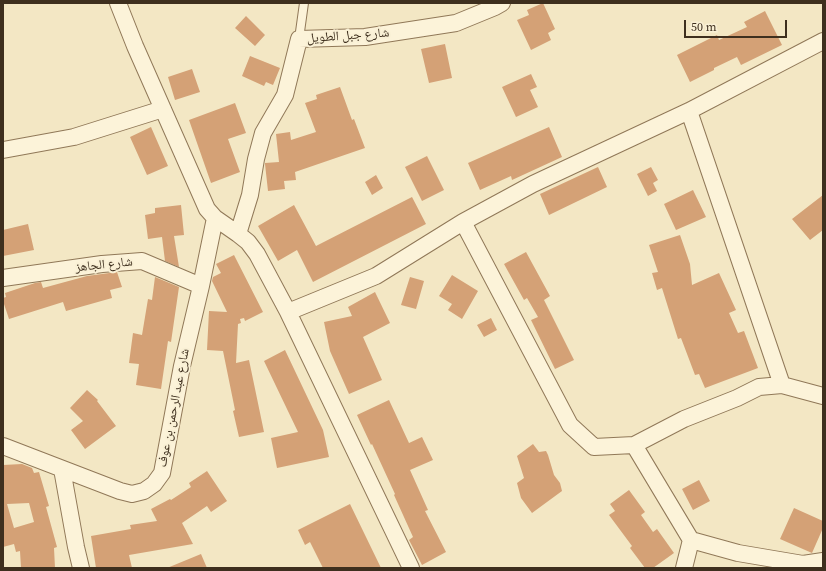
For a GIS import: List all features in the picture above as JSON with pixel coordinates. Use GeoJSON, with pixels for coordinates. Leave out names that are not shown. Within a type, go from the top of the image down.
{"type":"FeatureCollection","features":[{"type":"Feature","properties":{"kind":"street"},"geometry":{"type":"LineString","coordinates":[[118,3],[135,46],[207,209],[215,218],[248,242],[257,254],[288,312],[411,568]]}},
{"type":"Feature","properties":{"kind":"street","name":"شارع جبل الطويل"},"geometry":{"type":"LineString","coordinates":[[238,234],[250,195],[256,159],[263,133],[284,96],[299,39],[365,37],[456,23],[502,3]]}},
{"type":"Feature","properties":{"kind":"street"},"geometry":{"type":"LineString","coordinates":[[288,312],[376,276],[463,222],[533,184],[689,111],[795,54],[823,41]]}},
{"type":"Feature","properties":{"kind":"street"},"geometry":{"type":"LineString","coordinates":[[3,150],[74,137],[163,109]]}},
{"type":"Feature","properties":{"kind":"street"},"geometry":{"type":"LineString","coordinates":[[689,111],[782,385]]}},
{"type":"Feature","properties":{"kind":"street","name":"شارع عبد الرحمن بن عوف"},"geometry":{"type":"LineString","coordinates":[[3,446],[120,491],[132,494],[144,491],[154,484],[162,473],[182,366],[215,218]]}},
{"type":"Feature","properties":{"kind":"street"},"geometry":{"type":"LineString","coordinates":[[463,222],[570,425],[594,447],[634,445],[684,419],[737,398],[759,387],[782,385],[823,396]]}},
{"type":"Feature","properties":{"kind":"street","name":"شارع الجاهز"},"geometry":{"type":"LineString","coordinates":[[3,278],[102,264],[142,261],[201,286]]}},
{"type":"Feature","properties":{"kind":"street"},"geometry":{"type":"LineString","coordinates":[[634,445],[691,540],[738,553],[803,564],[823,561]]}},
{"type":"Feature","properties":{"kind":"street"},"geometry":{"type":"LineString","coordinates":[[62,469],[81,568]]}},
{"type":"Feature","properties":{"kind":"street"},"geometry":{"type":"LineString","coordinates":[[684,568],[691,540]]}},
{"type":"Feature","properties":{"kind":"lane"},"geometry":{"type":"LineString","coordinates":[[299,39],[304,3]]}},
{"type":"Feature","properties":{"kind":"building"},"geometry":{"type":"Polygon","coordinates":[[[543,3],[555,29],[548,33],[551,40],[531,50],[517,20],[529,15],[527,10],[543,3]]]}},
{"type":"Feature","properties":{"kind":"building"},"geometry":{"type":"Polygon","coordinates":[[[765,11],[782,45],[741,65],[737,57],[690,82],[677,55],[717,35],[719,40],[747,27],[744,22],[765,11]]]}},
{"type":"Feature","properties":{"kind":"building"},"geometry":{"type":"Polygon","coordinates":[[[246,16],[265,35],[255,46],[235,28],[246,16]]]}},
{"type":"Feature","properties":{"kind":"building"},"geometry":{"type":"Polygon","coordinates":[[[445,44],[452,78],[429,83],[421,49],[445,44]]]}},
{"type":"Feature","properties":{"kind":"building"},"geometry":{"type":"Polygon","coordinates":[[[250,56],[280,68],[273,85],[266,82],[264,86],[242,76],[250,56]]]}},
{"type":"Feature","properties":{"kind":"building"},"geometry":{"type":"Polygon","coordinates":[[[192,69],[200,92],[175,100],[168,77],[192,69]]]}},
{"type":"Feature","properties":{"kind":"building"},"geometry":{"type":"Polygon","coordinates":[[[531,74],[537,87],[530,90],[538,107],[516,117],[502,87],[531,74]]]}},
{"type":"Feature","properties":{"kind":"building"},"geometry":{"type":"Polygon","coordinates":[[[340,87],[352,120],[354,119],[365,148],[295,172],[296,180],[284,181],[285,189],[268,191],[265,163],[279,162],[276,134],[290,132],[291,140],[316,132],[305,103],[317,99],[316,95],[340,87]]]}},
{"type":"Feature","properties":{"kind":"building"},"geometry":{"type":"Polygon","coordinates":[[[235,103],[246,133],[228,139],[240,172],[211,183],[189,120],[235,103]]]}},
{"type":"Feature","properties":{"kind":"building"},"geometry":{"type":"Polygon","coordinates":[[[151,127],[168,166],[147,175],[130,137],[151,127]]]}},
{"type":"Feature","properties":{"kind":"building"},"geometry":{"type":"Polygon","coordinates":[[[549,127],[562,157],[512,180],[511,176],[480,190],[468,163],[549,127]]]}},
{"type":"Feature","properties":{"kind":"building"},"geometry":{"type":"Polygon","coordinates":[[[427,156],[444,190],[422,201],[405,167],[427,156]]]}},
{"type":"Feature","properties":{"kind":"building"},"geometry":{"type":"Polygon","coordinates":[[[598,167],[607,187],[549,215],[540,194],[598,167]]]}},
{"type":"Feature","properties":{"kind":"building"},"geometry":{"type":"Polygon","coordinates":[[[651,167],[658,180],[653,183],[657,191],[648,196],[637,174],[651,167]]]}},
{"type":"Feature","properties":{"kind":"building"},"geometry":{"type":"Polygon","coordinates":[[[376,175],[383,188],[372,195],[365,182],[376,175]]]}},
{"type":"Feature","properties":{"kind":"building"},"geometry":{"type":"Polygon","coordinates":[[[693,190],[706,217],[676,230],[664,204],[693,190]]]}},
{"type":"Feature","properties":{"kind":"building"},"geometry":{"type":"Polygon","coordinates":[[[823,195],[823,230],[810,240],[792,219],[823,195]]]}},
{"type":"Feature","properties":{"kind":"building"},"geometry":{"type":"Polygon","coordinates":[[[412,197],[426,224],[313,282],[297,250],[278,261],[258,226],[294,205],[316,246],[412,197]]]}},
{"type":"Feature","properties":{"kind":"building"},"geometry":{"type":"Polygon","coordinates":[[[181,205],[184,235],[174,236],[179,267],[165,261],[162,237],[148,239],[145,215],[155,213],[155,208],[181,205]]]}},
{"type":"Feature","properties":{"kind":"building"},"geometry":{"type":"Polygon","coordinates":[[[28,224],[34,250],[3,256],[3,230],[28,224]]]}},
{"type":"Feature","properties":{"kind":"building"},"geometry":{"type":"Polygon","coordinates":[[[680,235],[690,264],[692,285],[719,273],[736,310],[729,313],[738,333],[744,331],[758,368],[705,388],[699,374],[695,375],[681,338],[678,339],[662,288],[657,290],[652,273],[658,272],[649,245],[680,235]]]}},
{"type":"Feature","properties":{"kind":"building"},"geometry":{"type":"Polygon","coordinates":[[[526,252],[550,296],[544,300],[574,360],[555,369],[531,320],[538,317],[527,298],[524,300],[504,264],[526,252]]]}},
{"type":"Feature","properties":{"kind":"building"},"geometry":{"type":"Polygon","coordinates":[[[234,255],[263,312],[245,321],[244,318],[240,319],[241,323],[238,324],[236,363],[249,360],[264,432],[239,437],[223,351],[207,350],[209,311],[227,312],[212,281],[213,277],[221,273],[216,264],[234,255]]]}},
{"type":"Feature","properties":{"kind":"building"},"geometry":{"type":"Polygon","coordinates":[[[117,272],[122,287],[110,290],[112,298],[66,311],[63,302],[9,319],[3,301],[3,298],[6,297],[5,293],[35,283],[41,282],[43,288],[87,276],[117,272]]]}},
{"type":"Feature","properties":{"kind":"building"},"geometry":{"type":"Polygon","coordinates":[[[452,275],[478,291],[462,319],[448,310],[452,304],[439,296],[452,275]]]}},
{"type":"Feature","properties":{"kind":"building"},"geometry":{"type":"Polygon","coordinates":[[[155,277],[179,287],[171,342],[168,341],[161,389],[136,385],[139,364],[129,363],[133,333],[142,335],[148,299],[152,300],[155,277]]]}},
{"type":"Feature","properties":{"kind":"building"},"geometry":{"type":"Polygon","coordinates":[[[410,277],[424,281],[416,309],[401,305],[410,277]]]}},
{"type":"Feature","properties":{"kind":"building"},"geometry":{"type":"Polygon","coordinates":[[[375,292],[390,323],[363,337],[382,380],[349,394],[330,351],[324,322],[352,316],[348,307],[375,292]]]}},
{"type":"Feature","properties":{"kind":"building"},"geometry":{"type":"Polygon","coordinates":[[[491,318],[497,330],[484,337],[477,325],[491,318]]]}},
{"type":"Feature","properties":{"kind":"building"},"geometry":{"type":"Polygon","coordinates":[[[285,350],[323,430],[329,457],[277,468],[271,438],[298,432],[264,361],[285,350]]]}},
{"type":"Feature","properties":{"kind":"building"},"geometry":{"type":"Polygon","coordinates":[[[87,390],[98,400],[97,401],[116,426],[85,449],[71,430],[83,421],[70,408],[87,390]]]}},
{"type":"Feature","properties":{"kind":"building"},"geometry":{"type":"Polygon","coordinates":[[[389,400],[409,443],[422,437],[433,460],[410,470],[428,510],[425,511],[446,552],[422,565],[409,540],[413,537],[394,495],[395,494],[357,415],[389,400]]]}},
{"type":"Feature","properties":{"kind":"building"},"geometry":{"type":"Polygon","coordinates":[[[533,444],[539,452],[546,451],[554,475],[560,483],[562,491],[532,513],[521,498],[517,483],[524,478],[517,456],[533,444]]]}},
{"type":"Feature","properties":{"kind":"building"},"geometry":{"type":"Polygon","coordinates":[[[22,464],[32,468],[34,473],[39,472],[49,506],[46,507],[57,547],[54,548],[55,568],[21,568],[20,551],[16,552],[14,544],[3,547],[3,465],[22,464]],[[29,503],[7,504],[14,528],[34,522],[29,503]]]}},
{"type":"Feature","properties":{"kind":"building"},"geometry":{"type":"Polygon","coordinates":[[[207,471],[227,501],[211,512],[207,506],[182,523],[193,544],[129,555],[132,568],[96,568],[91,536],[131,529],[130,525],[157,521],[151,509],[170,499],[171,500],[191,487],[189,483],[207,471]]]}},
{"type":"Feature","properties":{"kind":"building"},"geometry":{"type":"Polygon","coordinates":[[[699,480],[710,501],[693,510],[682,489],[699,480]]]}},
{"type":"Feature","properties":{"kind":"building"},"geometry":{"type":"Polygon","coordinates":[[[629,490],[645,512],[641,515],[653,532],[657,529],[674,553],[653,568],[645,568],[630,548],[632,546],[609,515],[615,511],[610,504],[629,490]]]}},
{"type":"Feature","properties":{"kind":"building"},"geometry":{"type":"Polygon","coordinates":[[[350,504],[381,568],[323,568],[310,542],[305,545],[298,530],[350,504]]]}},
{"type":"Feature","properties":{"kind":"building"},"geometry":{"type":"Polygon","coordinates":[[[794,508],[823,521],[823,528],[812,553],[780,539],[794,508]]]}},
{"type":"Feature","properties":{"kind":"building"},"geometry":{"type":"Polygon","coordinates":[[[201,554],[207,568],[167,568],[201,554]]]}}]}
